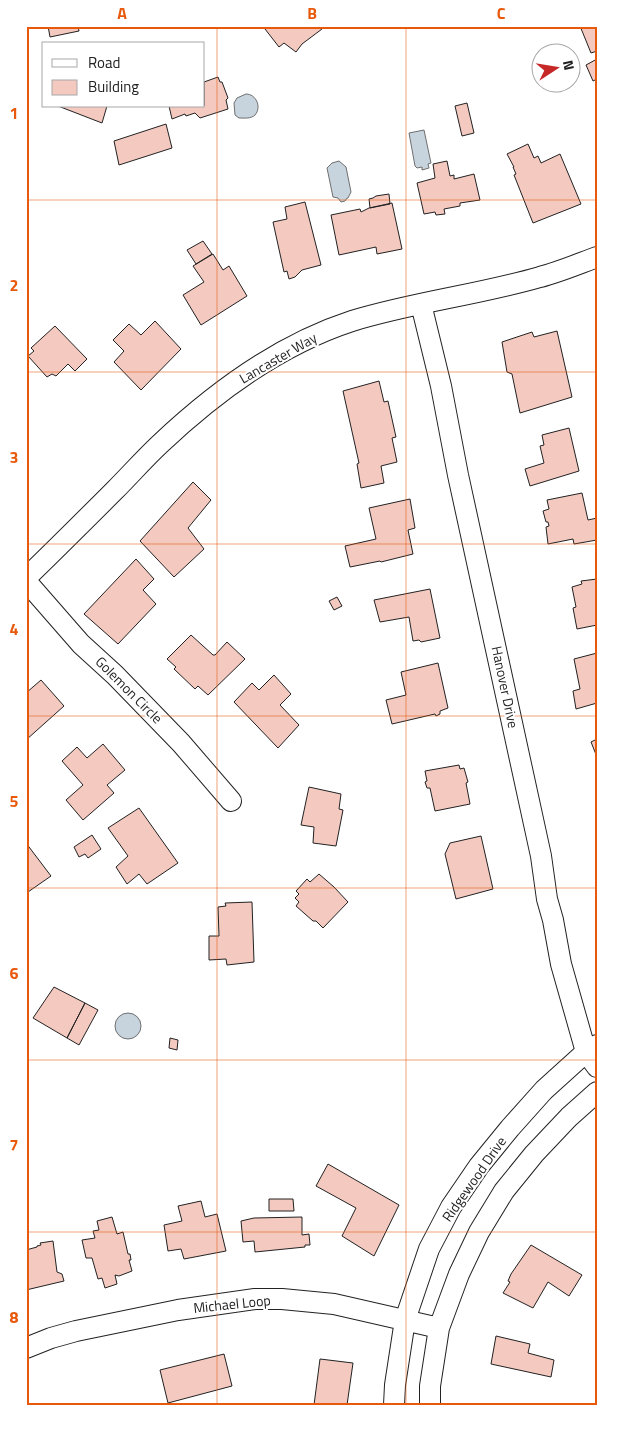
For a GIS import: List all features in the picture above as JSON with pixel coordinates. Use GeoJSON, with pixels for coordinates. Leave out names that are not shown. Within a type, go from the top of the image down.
{"type":"FeatureCollection","features":[{"type":"Feature","properties":{"kind":"street","name":"Lancaster Way"},"geometry":{"type":"LineString","coordinates":[[26,579],[159,445],[220,393],[306,339],[352,321],[542,277],[597,256]]}},
{"type":"Feature","properties":{"kind":"street","name":"Hanover Drive"},"geometry":{"type":"LineString","coordinates":[[421,304],[441,386],[535,833],[542,856],[547,899],[561,964],[593,1055]]}},
{"type":"Feature","properties":{"kind":"street","name":"Golemon Circle"},"geometry":{"type":"LineString","coordinates":[[26,579],[81,644],[116,675],[176,738],[231,801]]}},
{"type":"Feature","properties":{"kind":"street","name":"Ridgewood Drive"},"geometry":{"type":"LineString","coordinates":[[394,1405],[395,1385],[405,1320],[429,1249],[452,1207],[479,1166],[544,1090],[593,1055]]}},
{"type":"Feature","properties":{"kind":"street"},"geometry":{"type":"LineString","coordinates":[[430,1405],[430,1386],[439,1328],[459,1274],[479,1232],[504,1191],[534,1154],[569,1117],[597,1092]]}},
{"type":"Feature","properties":{"kind":"street","name":"Michael Loop"},"geometry":{"type":"LineString","coordinates":[[26,1348],[51,1338],[92,1328],[178,1310],[256,1299],[282,1299],[334,1304],[439,1328]]}},
{"type":"Feature","properties":{"kind":"shaded area"},"geometry":{"type":"Polygon","coordinates":[[[246,94],[253,96],[257,101],[257,112],[252,117],[239,118],[235,115],[234,103],[237,98],[246,94]]]}},
{"type":"Feature","properties":{"kind":"shaded area"},"geometry":{"type":"Polygon","coordinates":[[[424,130],[431,163],[428,164],[429,168],[422,170],[422,167],[417,168],[415,166],[409,133],[424,130]]]}},
{"type":"Feature","properties":{"kind":"shaded area"},"geometry":{"type":"Polygon","coordinates":[[[339,161],[346,167],[351,192],[345,201],[341,202],[338,198],[333,197],[327,168],[332,163],[339,161]]]}},
{"type":"Feature","properties":{"kind":"shaded area"},"geometry":{"type":"Polygon","coordinates":[[[128,1013],[138,1016],[141,1026],[138,1036],[128,1039],[118,1036],[115,1026],[118,1016],[128,1013]]]}},
{"type":"Feature","properties":{"kind":"building"},"geometry":{"type":"Polygon","coordinates":[[[48,26],[78,26],[79,31],[50,37],[48,26]]]}},
{"type":"Feature","properties":{"kind":"building"},"geometry":{"type":"Polygon","coordinates":[[[268,26],[320,26],[322,29],[302,44],[296,52],[284,43],[279,47],[265,29],[268,26]]]}},
{"type":"Feature","properties":{"kind":"building"},"geometry":{"type":"Polygon","coordinates":[[[580,26],[597,26],[597,51],[591,53],[580,26]]]}},
{"type":"Feature","properties":{"kind":"building"},"geometry":{"type":"Polygon","coordinates":[[[597,59],[597,79],[593,81],[586,65],[597,59]]]}},
{"type":"Feature","properties":{"kind":"building"},"geometry":{"type":"Polygon","coordinates":[[[218,77],[228,98],[226,100],[228,109],[200,118],[195,113],[186,116],[185,114],[172,119],[169,108],[205,108],[205,82],[218,77]]]}},
{"type":"Feature","properties":{"kind":"building"},"geometry":{"type":"Polygon","coordinates":[[[467,103],[474,133],[462,136],[455,106],[467,103]]]}},
{"type":"Feature","properties":{"kind":"building"},"geometry":{"type":"Polygon","coordinates":[[[63,108],[106,108],[102,123],[63,108]]]}},
{"type":"Feature","properties":{"kind":"building"},"geometry":{"type":"Polygon","coordinates":[[[166,124],[172,148],[119,165],[114,141],[166,124]]]}},
{"type":"Feature","properties":{"kind":"building"},"geometry":{"type":"Polygon","coordinates":[[[528,144],[534,158],[538,156],[541,163],[560,154],[581,204],[533,223],[514,175],[516,174],[514,167],[507,154],[528,144]]]}},
{"type":"Feature","properties":{"kind":"building"},"geometry":{"type":"Polygon","coordinates":[[[447,161],[450,176],[454,175],[454,179],[474,174],[480,200],[460,203],[460,206],[444,209],[445,214],[436,215],[435,212],[424,214],[417,183],[435,178],[433,164],[447,161]]]}},
{"type":"Feature","properties":{"kind":"building"},"geometry":{"type":"Polygon","coordinates":[[[389,194],[390,204],[370,208],[369,199],[389,194]]]}},
{"type":"Feature","properties":{"kind":"building"},"geometry":{"type":"Polygon","coordinates":[[[305,202],[321,265],[302,270],[295,277],[289,279],[287,271],[284,272],[273,222],[287,219],[285,207],[305,202]]]}},
{"type":"Feature","properties":{"kind":"building"},"geometry":{"type":"Polygon","coordinates":[[[392,203],[402,249],[377,254],[376,247],[339,255],[331,215],[360,209],[361,212],[369,208],[392,203]]]}},
{"type":"Feature","properties":{"kind":"building"},"geometry":{"type":"Polygon","coordinates":[[[203,241],[212,254],[196,264],[187,250],[203,241]]]}},
{"type":"Feature","properties":{"kind":"building"},"geometry":{"type":"Polygon","coordinates":[[[213,254],[223,270],[229,266],[247,296],[201,325],[183,295],[204,282],[193,266],[213,254]]]}},
{"type":"Feature","properties":{"kind":"building"},"geometry":{"type":"Polygon","coordinates":[[[155,321],[181,349],[141,390],[114,362],[124,351],[113,340],[129,324],[141,335],[155,321]]]}},
{"type":"Feature","properties":{"kind":"building"},"geometry":{"type":"Polygon","coordinates":[[[55,326],[87,359],[75,371],[68,364],[56,376],[52,374],[47,377],[28,356],[34,351],[31,348],[55,326]]]}},
{"type":"Feature","properties":{"kind":"building"},"geometry":{"type":"Polygon","coordinates":[[[557,331],[572,397],[520,413],[512,374],[507,372],[502,342],[532,332],[534,337],[557,331]]]}},
{"type":"Feature","properties":{"kind":"building"},"geometry":{"type":"Polygon","coordinates":[[[379,381],[384,402],[388,401],[396,437],[392,438],[397,462],[381,466],[384,483],[361,488],[357,464],[359,463],[343,391],[379,381]]]}},
{"type":"Feature","properties":{"kind":"building"},"geometry":{"type":"Polygon","coordinates":[[[569,428],[579,471],[530,486],[525,469],[544,463],[540,446],[544,445],[542,435],[569,428]]]}},
{"type":"Feature","properties":{"kind":"building"},"geometry":{"type":"Polygon","coordinates":[[[193,482],[211,500],[188,528],[204,549],[174,577],[140,541],[193,482]]]}},
{"type":"Feature","properties":{"kind":"building"},"geometry":{"type":"Polygon","coordinates":[[[582,493],[588,520],[597,518],[597,540],[574,544],[573,539],[548,544],[546,527],[549,526],[543,511],[549,509],[547,500],[582,493]]]}},
{"type":"Feature","properties":{"kind":"building"},"geometry":{"type":"Polygon","coordinates":[[[410,499],[415,528],[408,530],[413,554],[350,567],[345,546],[376,539],[369,508],[410,499]]]}},
{"type":"Feature","properties":{"kind":"building"},"geometry":{"type":"Polygon","coordinates":[[[136,559],[154,579],[143,590],[156,604],[118,644],[84,614],[136,559]]]}},
{"type":"Feature","properties":{"kind":"building"},"geometry":{"type":"Polygon","coordinates":[[[597,579],[597,625],[577,629],[573,608],[576,607],[572,587],[582,584],[581,581],[597,579]]]}},
{"type":"Feature","properties":{"kind":"building"},"geometry":{"type":"Polygon","coordinates":[[[430,589],[440,638],[421,642],[419,640],[413,641],[409,617],[380,622],[374,600],[430,589]]]}},
{"type":"Feature","properties":{"kind":"building"},"geometry":{"type":"Polygon","coordinates":[[[337,597],[342,606],[334,610],[329,601],[337,597]]]}},
{"type":"Feature","properties":{"kind":"building"},"geometry":{"type":"Polygon","coordinates":[[[191,635],[213,655],[227,642],[245,659],[208,695],[198,686],[195,689],[174,669],[176,667],[167,659],[191,635]]]}},
{"type":"Feature","properties":{"kind":"building"},"geometry":{"type":"Polygon","coordinates":[[[597,653],[597,703],[576,709],[573,691],[580,689],[574,659],[597,653]]]}},
{"type":"Feature","properties":{"kind":"building"},"geometry":{"type":"Polygon","coordinates":[[[438,663],[448,708],[440,711],[440,714],[436,716],[435,714],[392,724],[386,700],[406,695],[401,672],[438,663]]]}},
{"type":"Feature","properties":{"kind":"building"},"geometry":{"type":"Polygon","coordinates":[[[274,675],[291,694],[280,705],[299,725],[278,748],[234,702],[252,683],[259,690],[274,675]]]}},
{"type":"Feature","properties":{"kind":"building"},"geometry":{"type":"Polygon","coordinates":[[[41,680],[64,706],[26,740],[26,693],[41,680]]]}},
{"type":"Feature","properties":{"kind":"building"},"geometry":{"type":"Polygon","coordinates":[[[597,739],[597,757],[591,742],[597,739]]]}},
{"type":"Feature","properties":{"kind":"building"},"geometry":{"type":"Polygon","coordinates":[[[103,744],[125,770],[107,785],[114,793],[83,820],[66,800],[83,785],[62,761],[77,747],[87,758],[103,744]]]}},
{"type":"Feature","properties":{"kind":"building"},"geometry":{"type":"Polygon","coordinates":[[[459,765],[460,769],[464,768],[468,782],[466,783],[470,804],[435,811],[430,788],[427,788],[425,782],[427,781],[425,771],[459,765]]]}},
{"type":"Feature","properties":{"kind":"building"},"geometry":{"type":"Polygon","coordinates":[[[309,787],[341,794],[339,809],[343,810],[336,846],[313,843],[314,827],[301,825],[309,787]]]}},
{"type":"Feature","properties":{"kind":"building"},"geometry":{"type":"Polygon","coordinates":[[[139,808],[178,863],[147,884],[139,874],[127,884],[116,867],[128,856],[108,828],[139,808]]]}},
{"type":"Feature","properties":{"kind":"building"},"geometry":{"type":"Polygon","coordinates":[[[92,835],[101,849],[88,858],[85,854],[79,857],[74,847],[92,835]]]}},
{"type":"Feature","properties":{"kind":"building"},"geometry":{"type":"Polygon","coordinates":[[[481,836],[493,889],[456,899],[445,854],[450,843],[481,836]]]}},
{"type":"Feature","properties":{"kind":"building"},"geometry":{"type":"Polygon","coordinates":[[[26,843],[51,876],[28,892],[26,890],[26,843]]]}},
{"type":"Feature","properties":{"kind":"building"},"geometry":{"type":"Polygon","coordinates":[[[319,874],[348,902],[323,928],[296,906],[299,902],[295,898],[299,894],[296,891],[307,879],[310,882],[319,874]]]}},
{"type":"Feature","properties":{"kind":"building"},"geometry":{"type":"Polygon","coordinates":[[[252,902],[254,962],[227,965],[226,959],[209,960],[209,936],[219,936],[218,907],[226,906],[225,903],[252,902]]]}},
{"type":"Feature","properties":{"kind":"building"},"geometry":{"type":"Polygon","coordinates":[[[54,987],[85,1003],[67,1038],[33,1018],[54,987]]]}},
{"type":"Feature","properties":{"kind":"building"},"geometry":{"type":"Polygon","coordinates":[[[85,1003],[98,1010],[79,1045],[67,1038],[85,1003]]]}},
{"type":"Feature","properties":{"kind":"building"},"geometry":{"type":"Polygon","coordinates":[[[170,1038],[178,1040],[177,1050],[169,1048],[170,1038]]]}},
{"type":"Feature","properties":{"kind":"building"},"geometry":{"type":"Polygon","coordinates":[[[328,1164],[399,1205],[374,1256],[342,1236],[356,1208],[316,1186],[328,1164]]]}},
{"type":"Feature","properties":{"kind":"building"},"geometry":{"type":"Polygon","coordinates":[[[269,1199],[293,1199],[294,1211],[269,1211],[269,1199]]]}},
{"type":"Feature","properties":{"kind":"building"},"geometry":{"type":"Polygon","coordinates":[[[201,1201],[205,1217],[217,1214],[226,1251],[184,1259],[181,1249],[168,1251],[164,1225],[182,1221],[178,1206],[201,1201]]]}},
{"type":"Feature","properties":{"kind":"building"},"geometry":{"type":"Polygon","coordinates":[[[112,1217],[117,1234],[123,1232],[128,1254],[130,1254],[131,1260],[129,1260],[132,1271],[119,1276],[115,1275],[117,1284],[105,1288],[102,1278],[98,1279],[92,1258],[86,1258],[82,1240],[95,1238],[93,1231],[99,1230],[97,1221],[112,1217]]]}},
{"type":"Feature","properties":{"kind":"building"},"geometry":{"type":"Polygon","coordinates":[[[302,1217],[302,1235],[309,1234],[310,1245],[255,1252],[254,1241],[243,1242],[241,1221],[254,1218],[302,1217]]]}},
{"type":"Feature","properties":{"kind":"building"},"geometry":{"type":"Polygon","coordinates":[[[53,1241],[57,1272],[62,1274],[64,1281],[26,1290],[26,1250],[41,1245],[40,1243],[53,1241]]]}},
{"type":"Feature","properties":{"kind":"building"},"geometry":{"type":"Polygon","coordinates":[[[531,1245],[582,1275],[569,1296],[548,1282],[533,1308],[503,1293],[510,1282],[508,1281],[511,1274],[531,1245]]]}},
{"type":"Feature","properties":{"kind":"building"},"geometry":{"type":"Polygon","coordinates":[[[496,1336],[530,1344],[528,1353],[554,1360],[551,1377],[491,1364],[496,1336]]]}},
{"type":"Feature","properties":{"kind":"building"},"geometry":{"type":"Polygon","coordinates":[[[224,1354],[232,1386],[168,1403],[160,1370],[224,1354]]]}},
{"type":"Feature","properties":{"kind":"building"},"geometry":{"type":"Polygon","coordinates":[[[320,1359],[353,1363],[347,1405],[314,1405],[320,1359]]]}}]}
